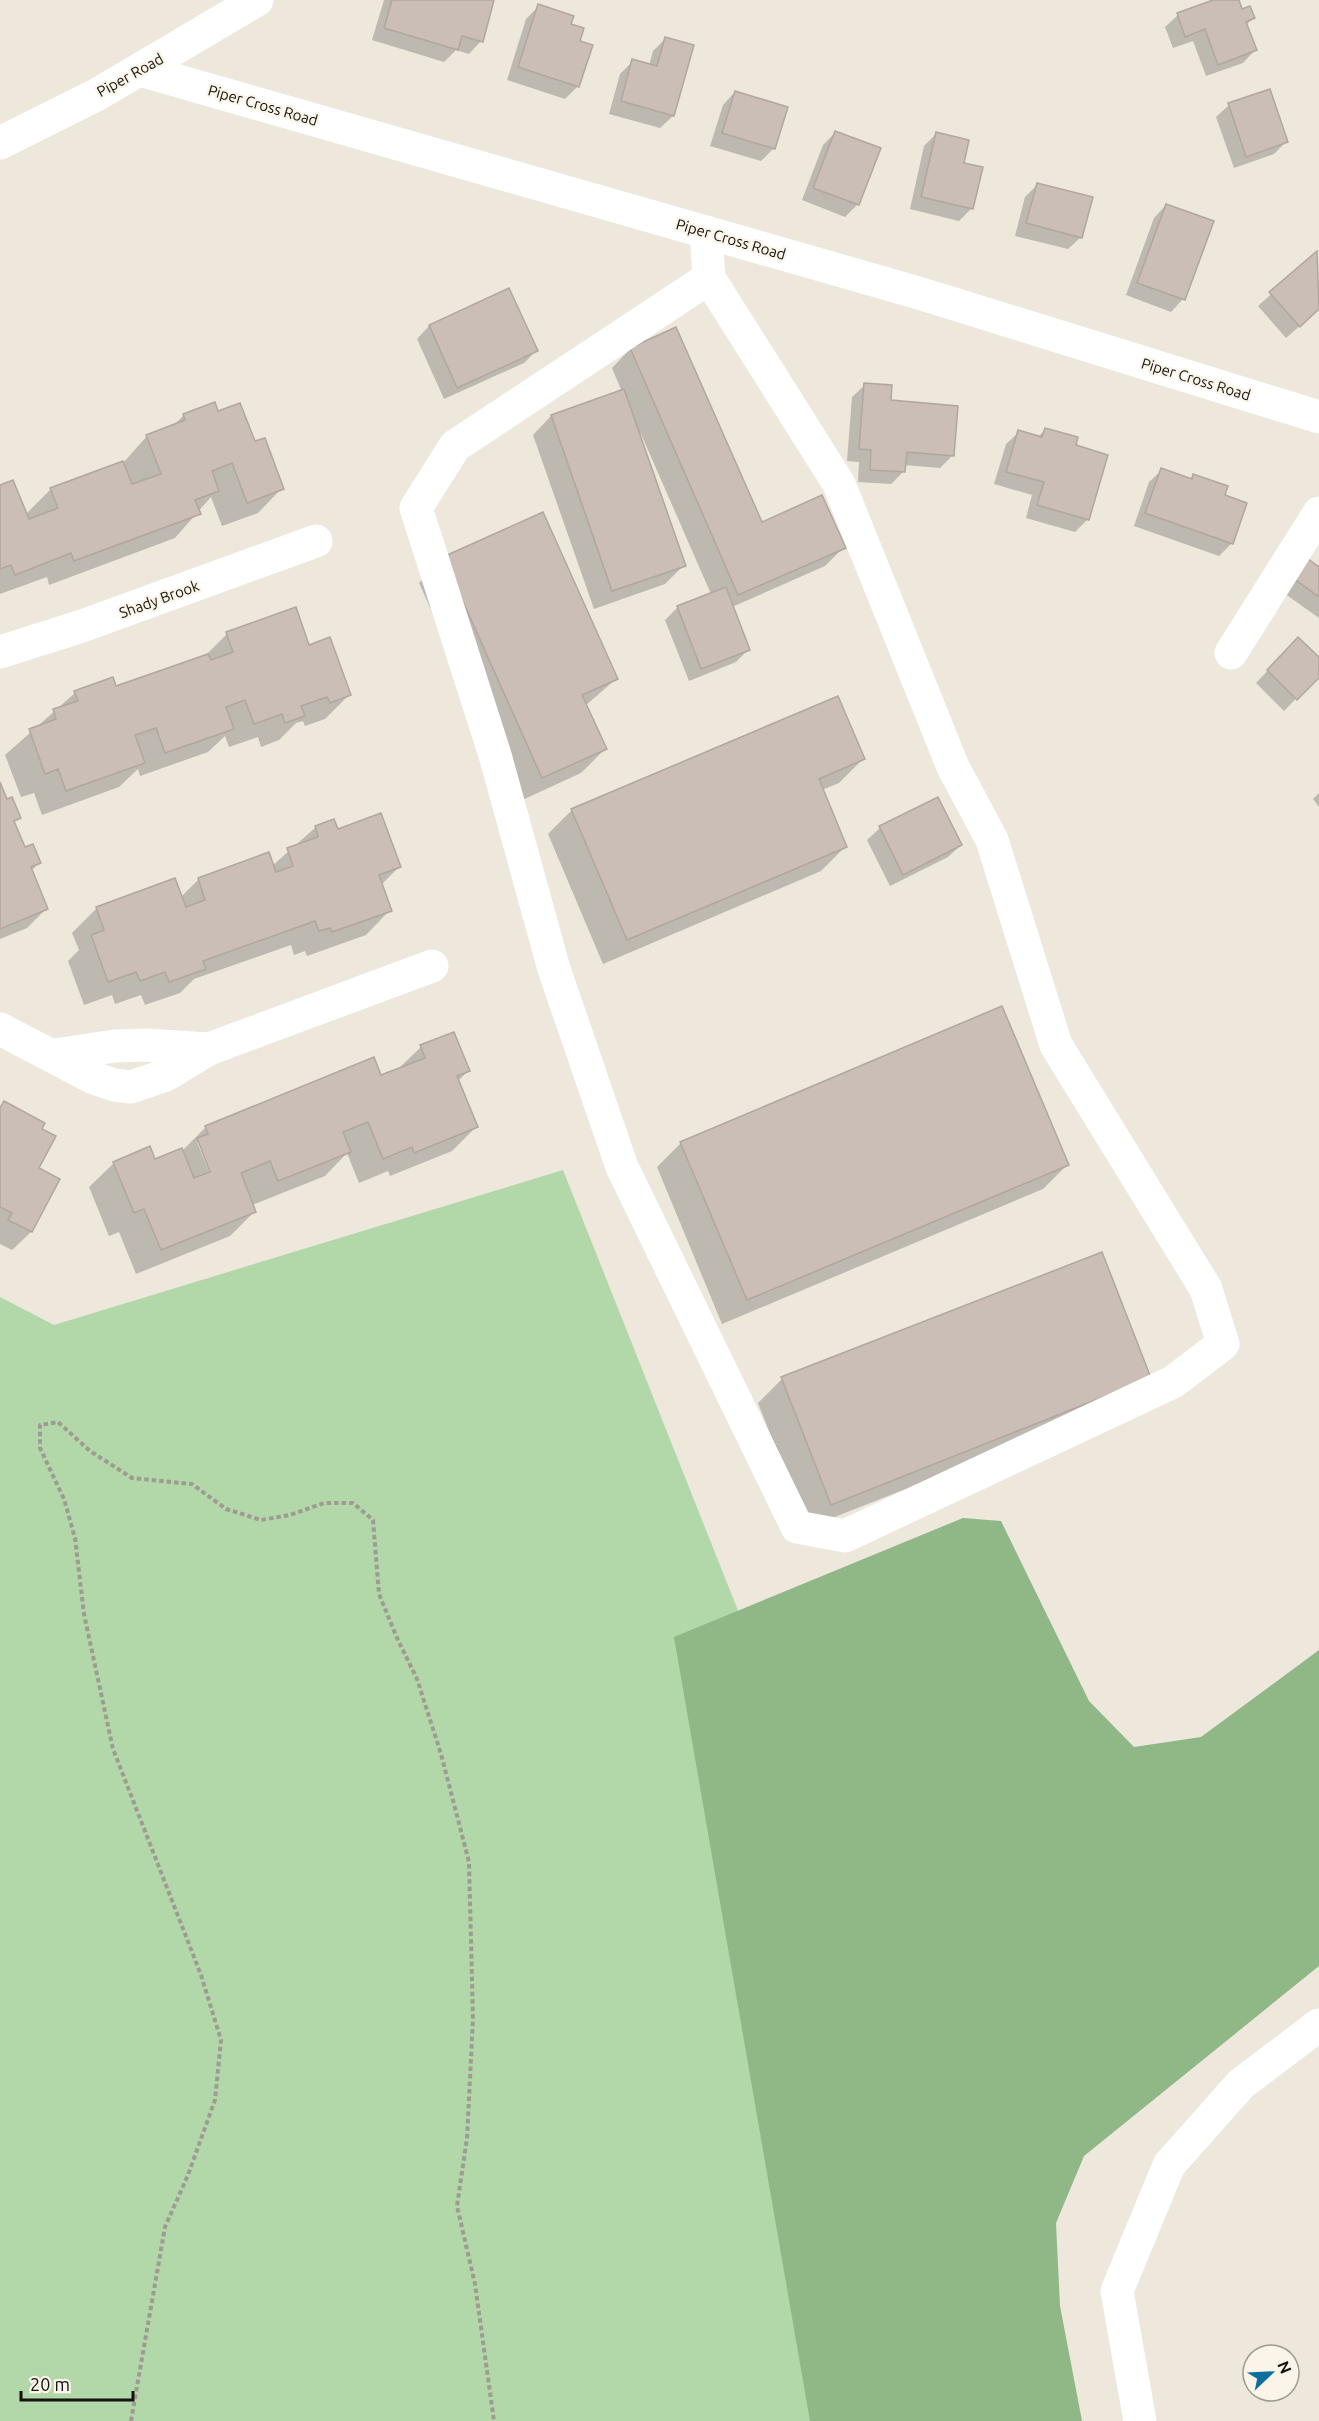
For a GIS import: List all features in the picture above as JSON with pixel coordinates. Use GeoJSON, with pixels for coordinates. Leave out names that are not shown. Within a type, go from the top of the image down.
{"type":"FeatureCollection","features":[{"type":"Feature","properties":{"kind":"main road","name":"Piper Road"},"geometry":{"type":"LineString","coordinates":[[0,143],[140,70],[257,0]]}},
{"type":"Feature","properties":{"kind":"main road","name":"Piper Cross Road"},"geometry":{"type":"LineString","coordinates":[[140,70],[922,294],[1319,417]]}},
{"type":"Feature","properties":{"kind":"main road"},"geometry":{"type":"LineString","coordinates":[[706,232],[709,278],[839,484],[953,767],[992,840],[1056,1045],[1206,1289],[1223,1344],[1173,1382],[845,1536],[797,1527],[622,1167],[554,969],[495,755],[416,508],[455,446],[709,278]]}},
{"type":"Feature","properties":{"kind":"main road"},"geometry":{"type":"LineString","coordinates":[[1231,653],[1319,513]]}},
{"type":"Feature","properties":{"kind":"main road","name":"Shady Brook"},"geometry":{"type":"LineString","coordinates":[[0,652],[122,612],[316,541]]}},
{"type":"Feature","properties":{"kind":"main road"},"geometry":{"type":"LineString","coordinates":[[0,1029],[54,1055],[94,1078],[114,1085],[131,1087],[166,1075],[209,1049],[432,966]]}},
{"type":"Feature","properties":{"kind":"main road"},"geometry":{"type":"LineString","coordinates":[[1140,2421],[1117,2291],[1169,2165],[1241,2084],[1319,2025]]}},
{"type":"Feature","properties":{"kind":"path"},"geometry":{"type":"LineString","coordinates":[[131,2421],[165,2227],[188,2175],[215,2100],[221,2040],[201,1975],[113,1749],[84,1614],[75,1538],[64,1499],[40,1448],[40,1425],[58,1422],[90,1451],[132,1478],[192,1484],[226,1509],[261,1520],[290,1515],[324,1503],[353,1503],[373,1520],[379,1594],[417,1679],[441,1754],[469,1862],[472,2019],[467,2138],[457,2206],[475,2284],[494,2421]]}},
{"type":"Feature","properties":{"kind":"green space"},"geometry":{"type":"Polygon","coordinates":[[[563,1170],[756,1656],[897,2421],[0,2421],[0,1297],[54,1325],[563,1170]]]}},
{"type":"Feature","properties":{"kind":"green space"},"geometry":{"type":"Polygon","coordinates":[[[963,1518],[1001,1521],[1089,1701],[1134,1747],[1201,1737],[1319,1650],[1319,1966],[1084,2156],[1056,2223],[1060,2306],[1082,2421],[810,2421],[674,1637],[963,1518]]]}},
{"type":"Feature","properties":{"kind":"building"},"geometry":{"type":"Polygon","coordinates":[[[392,0],[494,0],[483,42],[462,36],[458,50],[384,28],[392,0]]]}},
{"type":"Feature","properties":{"kind":"building"},"geometry":{"type":"Polygon","coordinates":[[[1213,0],[1239,0],[1242,9],[1250,6],[1255,18],[1246,22],[1257,50],[1218,65],[1205,29],[1185,37],[1177,13],[1213,0]]]}},
{"type":"Feature","properties":{"kind":"building"},"geometry":{"type":"Polygon","coordinates":[[[538,4],[574,16],[571,24],[584,28],[580,41],[593,45],[579,87],[518,67],[538,4]]]}},
{"type":"Feature","properties":{"kind":"building"},"geometry":{"type":"Polygon","coordinates":[[[665,37],[694,45],[674,116],[621,101],[632,59],[657,66],[665,37]]]}},
{"type":"Feature","properties":{"kind":"building"},"geometry":{"type":"Polygon","coordinates":[[[1270,89],[1288,142],[1246,157],[1228,103],[1270,89]]]}},
{"type":"Feature","properties":{"kind":"building"},"geometry":{"type":"Polygon","coordinates":[[[735,91],[788,107],[775,149],[722,133],[735,91]]]}},
{"type":"Feature","properties":{"kind":"building"},"geometry":{"type":"Polygon","coordinates":[[[835,131],[881,148],[859,205],[813,188],[835,131]]]}},
{"type":"Feature","properties":{"kind":"building"},"geometry":{"type":"Polygon","coordinates":[[[936,132],[969,140],[964,163],[983,167],[973,209],[921,197],[936,132]]]}},
{"type":"Feature","properties":{"kind":"building"},"geometry":{"type":"Polygon","coordinates":[[[1037,183],[1093,197],[1082,238],[1026,223],[1037,183]]]}},
{"type":"Feature","properties":{"kind":"building"},"geometry":{"type":"Polygon","coordinates":[[[1166,204],[1214,221],[1185,300],[1137,283],[1166,204]]]}},
{"type":"Feature","properties":{"kind":"building"},"geometry":{"type":"Polygon","coordinates":[[[1317,251],[1319,309],[1300,327],[1269,292],[1317,251]]]}},
{"type":"Feature","properties":{"kind":"building"},"geometry":{"type":"Polygon","coordinates":[[[509,288],[538,351],[457,388],[429,325],[509,288]]]}},
{"type":"Feature","properties":{"kind":"building"},"geometry":{"type":"Polygon","coordinates":[[[676,327],[762,522],[822,495],[846,548],[738,595],[630,348],[676,327]]]}},
{"type":"Feature","properties":{"kind":"building"},"geometry":{"type":"Polygon","coordinates":[[[864,383],[892,385],[891,400],[958,406],[954,456],[907,452],[905,472],[870,470],[871,450],[859,449],[864,383]]]}},
{"type":"Feature","properties":{"kind":"building"},"geometry":{"type":"Polygon","coordinates":[[[624,389],[686,566],[612,591],[551,415],[624,389]]]}},
{"type":"Feature","properties":{"kind":"building"},"geometry":{"type":"Polygon","coordinates":[[[215,402],[218,411],[240,403],[255,441],[265,438],[284,489],[247,503],[232,463],[212,471],[219,491],[195,500],[201,514],[74,561],[71,553],[15,575],[11,565],[0,569],[0,485],[13,480],[29,519],[58,508],[50,488],[123,461],[132,484],[161,474],[146,435],[185,420],[183,414],[215,402]]]}},
{"type":"Feature","properties":{"kind":"building"},"geometry":{"type":"Polygon","coordinates":[[[1045,428],[1078,437],[1076,445],[1108,455],[1089,520],[1037,505],[1044,482],[1006,472],[1018,430],[1042,437],[1045,428]]]}},
{"type":"Feature","properties":{"kind":"building"},"geometry":{"type":"Polygon","coordinates":[[[1161,468],[1192,479],[1193,474],[1228,486],[1225,495],[1247,503],[1233,544],[1145,513],[1161,468]]]}},
{"type":"Feature","properties":{"kind":"building"},"geometry":{"type":"Polygon","coordinates":[[[543,512],[618,679],[582,695],[607,749],[542,778],[443,557],[543,512]]]}},
{"type":"Feature","properties":{"kind":"building"},"geometry":{"type":"Polygon","coordinates":[[[1307,558],[1319,567],[1319,597],[1293,578],[1307,558]]]}},
{"type":"Feature","properties":{"kind":"building"},"geometry":{"type":"Polygon","coordinates":[[[726,587],[750,650],[701,669],[677,606],[726,587]]]}},
{"type":"Feature","properties":{"kind":"building"},"geometry":{"type":"Polygon","coordinates":[[[296,607],[309,645],[330,637],[351,695],[330,703],[327,697],[301,706],[305,716],[285,723],[282,714],[254,724],[245,700],[226,707],[234,729],[165,753],[156,728],[135,735],[145,763],[66,791],[58,769],[45,774],[29,729],[56,719],[53,709],[78,701],[74,691],[113,677],[116,686],[208,654],[211,660],[233,652],[226,632],[296,607]]]}},
{"type":"Feature","properties":{"kind":"building"},"geometry":{"type":"Polygon","coordinates":[[[1298,637],[1319,657],[1319,678],[1297,700],[1267,670],[1298,637]]]}},
{"type":"Feature","properties":{"kind":"building"},"geometry":{"type":"Polygon","coordinates":[[[838,696],[865,759],[819,779],[847,847],[627,940],[571,809],[838,696]]]}},
{"type":"Feature","properties":{"kind":"building"},"geometry":{"type":"Polygon","coordinates":[[[0,782],[7,799],[12,797],[21,818],[14,821],[25,847],[33,844],[41,863],[31,867],[48,909],[0,929],[0,782]]]}},
{"type":"Feature","properties":{"kind":"building"},"geometry":{"type":"Polygon","coordinates":[[[938,797],[962,845],[903,875],[879,826],[938,797]]]}},
{"type":"Feature","properties":{"kind":"building"},"geometry":{"type":"Polygon","coordinates":[[[381,813],[401,867],[379,875],[392,911],[332,932],[330,928],[319,931],[315,921],[203,961],[206,969],[169,982],[165,972],[140,981],[136,972],[108,982],[91,935],[104,930],[96,907],[175,878],[186,907],[205,900],[198,878],[269,852],[276,872],[293,866],[287,848],[318,837],[315,826],[334,819],[338,829],[381,813]]]}},
{"type":"Feature","properties":{"kind":"building"},"geometry":{"type":"Polygon","coordinates":[[[1002,1006],[1069,1165],[747,1300],[680,1142],[1002,1006]]]}},
{"type":"Feature","properties":{"kind":"building"},"geometry":{"type":"Polygon","coordinates":[[[454,1032],[470,1071],[457,1076],[478,1127],[414,1153],[412,1147],[383,1159],[368,1122],[343,1132],[351,1152],[278,1181],[270,1161],[241,1173],[256,1212],[161,1250],[144,1209],[134,1213],[113,1162],[150,1146],[155,1159],[182,1148],[194,1178],[210,1172],[197,1138],[208,1134],[205,1126],[374,1057],[381,1075],[425,1058],[420,1045],[454,1032]]]}},
{"type":"Feature","properties":{"kind":"building"},"geometry":{"type":"Polygon","coordinates":[[[4,1101],[45,1123],[42,1129],[56,1136],[39,1168],[60,1179],[32,1232],[8,1220],[12,1213],[0,1207],[0,1108],[4,1101]]]}},
{"type":"Feature","properties":{"kind":"building"},"geometry":{"type":"Polygon","coordinates":[[[1102,1252],[1151,1378],[831,1505],[781,1377],[1102,1252]]]}}]}
